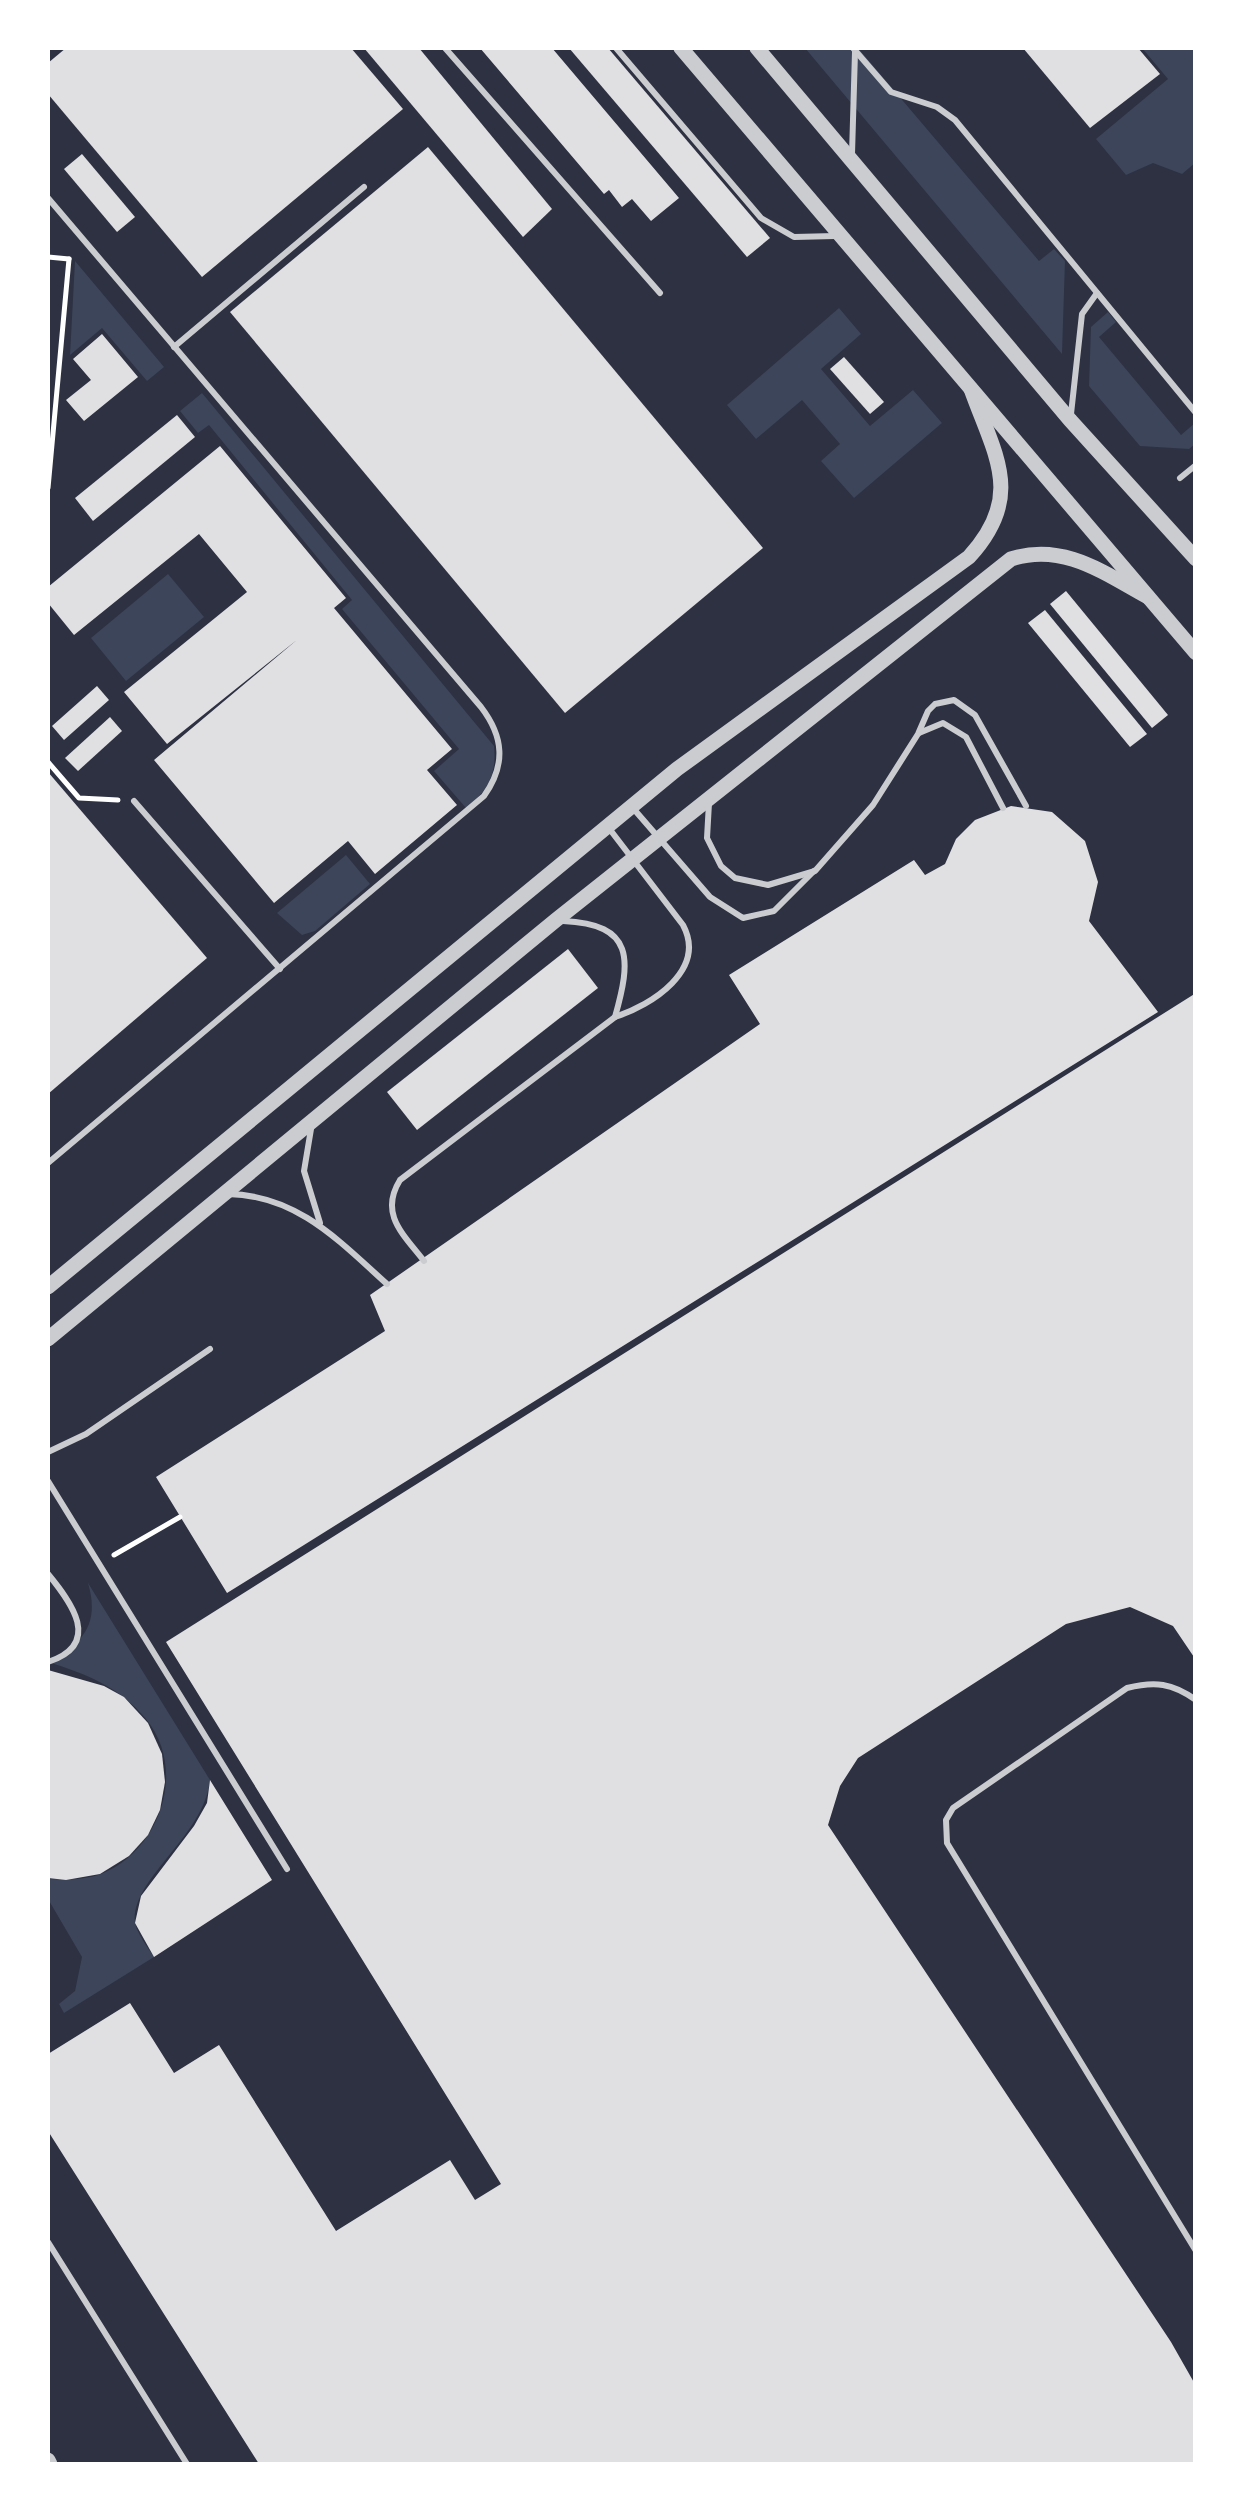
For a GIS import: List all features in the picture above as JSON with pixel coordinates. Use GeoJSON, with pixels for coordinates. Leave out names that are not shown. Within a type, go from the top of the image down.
{"type":"FeatureCollection","features":[{"type":"Feature","properties":{"kind":"street"},"geometry":{"type":"LineString","coordinates":[[681,48],[1196,653]]}},
{"type":"Feature","properties":{"kind":"street"},"geometry":{"type":"LineString","coordinates":[[757,48],[1070,420],[1196,559]]}},
{"type":"Feature","properties":{"kind":"street"},"geometry":{"type":"LineString","coordinates":[[48,1287],[631,806],[946,575],[986,538],[1003,502],[1003,481],[971,388]]}},
{"type":"Feature","properties":{"kind":"street"},"geometry":{"type":"LineString","coordinates":[[48,1339],[556,920],[1011,559],[1028,553],[1066,555],[1148,598]]}},
{"type":"Feature","properties":{"kind":"lane"},"geometry":{"type":"LineString","coordinates":[[445,48],[660,293]]}},
{"type":"Feature","properties":{"kind":"lane"},"geometry":{"type":"LineString","coordinates":[[616,48],[762,218],[794,237],[841,236]]}},
{"type":"Feature","properties":{"kind":"lane"},"geometry":{"type":"LineString","coordinates":[[852,158],[854,49]]}},
{"type":"Feature","properties":{"kind":"lane"},"geometry":{"type":"LineString","coordinates":[[854,49],[891,92],[938,107],[955,120],[1196,413]]}},
{"type":"Feature","properties":{"kind":"lane"},"geometry":{"type":"LineString","coordinates":[[174,347],[364,187]]}},
{"type":"Feature","properties":{"kind":"lane"},"geometry":{"type":"LineString","coordinates":[[48,198],[481,707],[500,742],[495,780],[484,796],[48,1162]]}},
{"type":"Feature","properties":{"kind":"lane"},"geometry":{"type":"LineString","coordinates":[[1070,420],[1082,314],[1097,292]]}},
{"type":"Feature","properties":{"kind":"lane"},"geometry":{"type":"LineString","coordinates":[[1180,478],[1196,466]]}},
{"type":"Feature","properties":{"kind":"lane"},"geometry":{"type":"LineString","coordinates":[[631,806],[710,897],[726,912],[743,918],[774,911],[853,832],[935,704],[962,703],[975,715],[1026,806]]}},
{"type":"Feature","properties":{"kind":"lane"},"geometry":{"type":"LineString","coordinates":[[918,734],[942,722],[960,730],[1003,808]]}},
{"type":"Feature","properties":{"kind":"lane"},"geometry":{"type":"LineString","coordinates":[[710,797],[707,838],[721,866],[734,878],[768,885],[815,870]]}},
{"type":"Feature","properties":{"kind":"lane"},"geometry":{"type":"LineString","coordinates":[[134,800],[280,969]]}},
{"type":"Feature","properties":{"kind":"lane"},"geometry":{"type":"LineString","coordinates":[[424,1261],[393,1222],[389,1210],[400,1180],[615,1017],[640,1008],[679,976],[690,950],[682,925],[607,826]]}},
{"type":"Feature","properties":{"kind":"lane"},"geometry":{"type":"LineString","coordinates":[[556,920],[590,922],[606,929],[622,944],[628,964],[615,1017]]}},
{"type":"Feature","properties":{"kind":"lane"},"geometry":{"type":"LineString","coordinates":[[316,1116],[304,1170],[320,1224]]}},
{"type":"Feature","properties":{"kind":"lane"},"geometry":{"type":"LineString","coordinates":[[220,1194],[273,1200],[320,1224],[387,1284]]}},
{"type":"Feature","properties":{"kind":"lane"},"geometry":{"type":"LineString","coordinates":[[48,1452],[86,1434],[210,1349]]}},
{"type":"Feature","properties":{"kind":"lane"},"geometry":{"type":"LineString","coordinates":[[48,1480],[287,1868]]}},
{"type":"Feature","properties":{"kind":"lane"},"geometry":{"type":"LineString","coordinates":[[48,1574],[74,1607],[78,1628],[70,1648],[48,1662]]}},
{"type":"Feature","properties":{"kind":"lane"},"geometry":{"type":"LineString","coordinates":[[1196,1700],[1172,1685],[1151,1682],[1127,1688],[953,1808],[944,1831],[947,1843],[1196,2251]]}},
{"type":"Feature","properties":{"kind":"lane"},"geometry":{"type":"LineString","coordinates":[[48,2242],[187,2464]]}},
{"type":"Feature","properties":{"kind":"path"},"geometry":{"type":"LineString","coordinates":[[48,257],[69,259],[48,488]]}},
{"type":"Feature","properties":{"kind":"path"},"geometry":{"type":"LineString","coordinates":[[48,762],[79,798],[134,800]]}},
{"type":"Feature","properties":{"kind":"shaded area"},"geometry":{"type":"Polygon","coordinates":[[[805,48],[858,48],[1039,261],[1054,249],[1065,261],[1062,354],[805,48]]]}},
{"type":"Feature","properties":{"kind":"shaded area"},"geometry":{"type":"Polygon","coordinates":[[[1142,48],[1195,48],[1195,163],[1182,174],[1153,163],[1126,175],[1096,139],[1168,79],[1142,48]]]}},
{"type":"Feature","properties":{"kind":"shaded area"},"geometry":{"type":"Polygon","coordinates":[[[75,261],[164,367],[147,381],[102,328],[70,355],[75,261]]]}},
{"type":"Feature","properties":{"kind":"shaded area"},"geometry":{"type":"Polygon","coordinates":[[[839,308],[861,334],[821,369],[870,426],[913,390],[942,423],[854,498],[821,461],[840,444],[802,400],[756,439],[727,405],[839,308]]]}},
{"type":"Feature","properties":{"kind":"shaded area"},"geometry":{"type":"Polygon","coordinates":[[[1108,312],[1116,322],[1099,337],[1181,435],[1195,423],[1195,444],[1189,449],[1140,446],[1089,386],[1091,327],[1108,312]]]}},
{"type":"Feature","properties":{"kind":"shaded area"},"geometry":{"type":"Polygon","coordinates":[[[202,393],[494,746],[489,781],[466,808],[434,771],[459,749],[342,609],[352,600],[209,425],[198,433],[180,411],[202,393]]]}},
{"type":"Feature","properties":{"kind":"shaded area"},"geometry":{"type":"Polygon","coordinates":[[[168,574],[204,617],[126,681],[91,638],[168,574]]]}},
{"type":"Feature","properties":{"kind":"shaded area"},"geometry":{"type":"Polygon","coordinates":[[[346,855],[370,884],[315,931],[302,935],[277,913],[346,855]]]}},
{"type":"Feature","properties":{"kind":"shaded area"},"geometry":{"type":"Polygon","coordinates":[[[88,1583],[210,1780],[195,1820],[155,1873],[137,1907],[136,1927],[154,1957],[64,2013],[59,2004],[75,1991],[82,1957],[48,1899],[48,1879],[88,1877],[122,1863],[152,1828],[166,1784],[159,1739],[136,1708],[102,1683],[48,1662],[71,1648],[86,1631],[92,1610],[88,1583]]]}},
{"type":"Feature","properties":{"kind":"building"},"geometry":{"type":"Polygon","coordinates":[[[66,48],[351,48],[403,109],[202,277],[48,94],[48,63],[66,48]]]}},
{"type":"Feature","properties":{"kind":"building"},"geometry":{"type":"Polygon","coordinates":[[[364,48],[419,48],[552,209],[523,237],[364,48]]]}},
{"type":"Feature","properties":{"kind":"building"},"geometry":{"type":"Polygon","coordinates":[[[480,48],[552,48],[679,198],[651,221],[632,199],[622,207],[609,190],[604,194],[480,48]]]}},
{"type":"Feature","properties":{"kind":"building"},"geometry":{"type":"Polygon","coordinates":[[[569,48],[608,48],[770,238],[747,257],[569,48]]]}},
{"type":"Feature","properties":{"kind":"building"},"geometry":{"type":"Polygon","coordinates":[[[1023,48],[1138,48],[1160,74],[1090,128],[1023,48]]]}},
{"type":"Feature","properties":{"kind":"building"},"geometry":{"type":"Polygon","coordinates":[[[428,147],[763,548],[565,713],[230,312],[428,147]]]}},
{"type":"Feature","properties":{"kind":"building"},"geometry":{"type":"Polygon","coordinates":[[[82,154],[135,217],[117,232],[64,169],[82,154]]]}},
{"type":"Feature","properties":{"kind":"building"},"geometry":{"type":"Polygon","coordinates":[[[102,334],[138,377],[84,421],[66,400],[91,380],[73,359],[102,334]]]}},
{"type":"Feature","properties":{"kind":"building"},"geometry":{"type":"Polygon","coordinates":[[[844,357],[884,402],[870,414],[830,369],[844,357]]]}},
{"type":"Feature","properties":{"kind":"building"},"geometry":{"type":"Polygon","coordinates":[[[177,415],[195,437],[93,521],[75,498],[177,415]]]}},
{"type":"Feature","properties":{"kind":"building"},"geometry":{"type":"Polygon","coordinates":[[[220,446],[346,598],[334,608],[452,749],[427,770],[457,805],[375,874],[348,841],[274,903],[154,760],[298,639],[167,744],[124,692],[247,592],[199,534],[74,635],[48,603],[48,587],[220,446]]]}},
{"type":"Feature","properties":{"kind":"building"},"geometry":{"type":"Polygon","coordinates":[[[1066,591],[1168,715],[1152,728],[1050,604],[1066,591]]]}},
{"type":"Feature","properties":{"kind":"building"},"geometry":{"type":"Polygon","coordinates":[[[1045,610],[1147,734],[1130,747],[1028,623],[1045,610]]]}},
{"type":"Feature","properties":{"kind":"building"},"geometry":{"type":"Polygon","coordinates":[[[97,686],[109,700],[64,740],[52,726],[97,686]]]}},
{"type":"Feature","properties":{"kind":"building"},"geometry":{"type":"Polygon","coordinates":[[[110,717],[122,731],[78,771],[65,758],[110,717]]]}},
{"type":"Feature","properties":{"kind":"building"},"geometry":{"type":"Polygon","coordinates":[[[48,772],[207,958],[48,1094],[48,772]]]}},
{"type":"Feature","properties":{"kind":"building"},"geometry":{"type":"Polygon","coordinates":[[[1011,806],[1052,812],[1085,841],[1098,882],[1089,921],[1158,1012],[227,1593],[156,1477],[385,1331],[370,1295],[760,1024],[729,975],[914,860],[925,875],[945,864],[956,839],[975,820],[1011,806]]]}},
{"type":"Feature","properties":{"kind":"building"},"geometry":{"type":"Polygon","coordinates":[[[568,949],[598,988],[417,1130],[387,1092],[568,949]]]}},
{"type":"Feature","properties":{"kind":"building"},"geometry":{"type":"Polygon","coordinates":[[[1196,993],[1196,1660],[1173,1626],[1130,1607],[1066,1624],[858,1758],[840,1786],[828,1825],[1171,2342],[1196,2386],[1196,2464],[259,2464],[48,2131],[48,2054],[130,2003],[174,2073],[219,2045],[336,2231],[450,2160],[475,2200],[501,2184],[166,1642],[1196,993]]]}},
{"type":"Feature","properties":{"kind":"building"},"geometry":{"type":"Polygon","coordinates":[[[48,1670],[104,1686],[124,1697],[148,1723],[162,1754],[165,1782],[160,1810],[148,1835],[129,1856],[100,1874],[66,1880],[48,1878],[48,1670]]]}},
{"type":"Feature","properties":{"kind":"building"},"geometry":{"type":"Polygon","coordinates":[[[210,1780],[272,1880],[154,1957],[135,1923],[141,1896],[194,1826],[207,1803],[210,1780]]]}}]}
